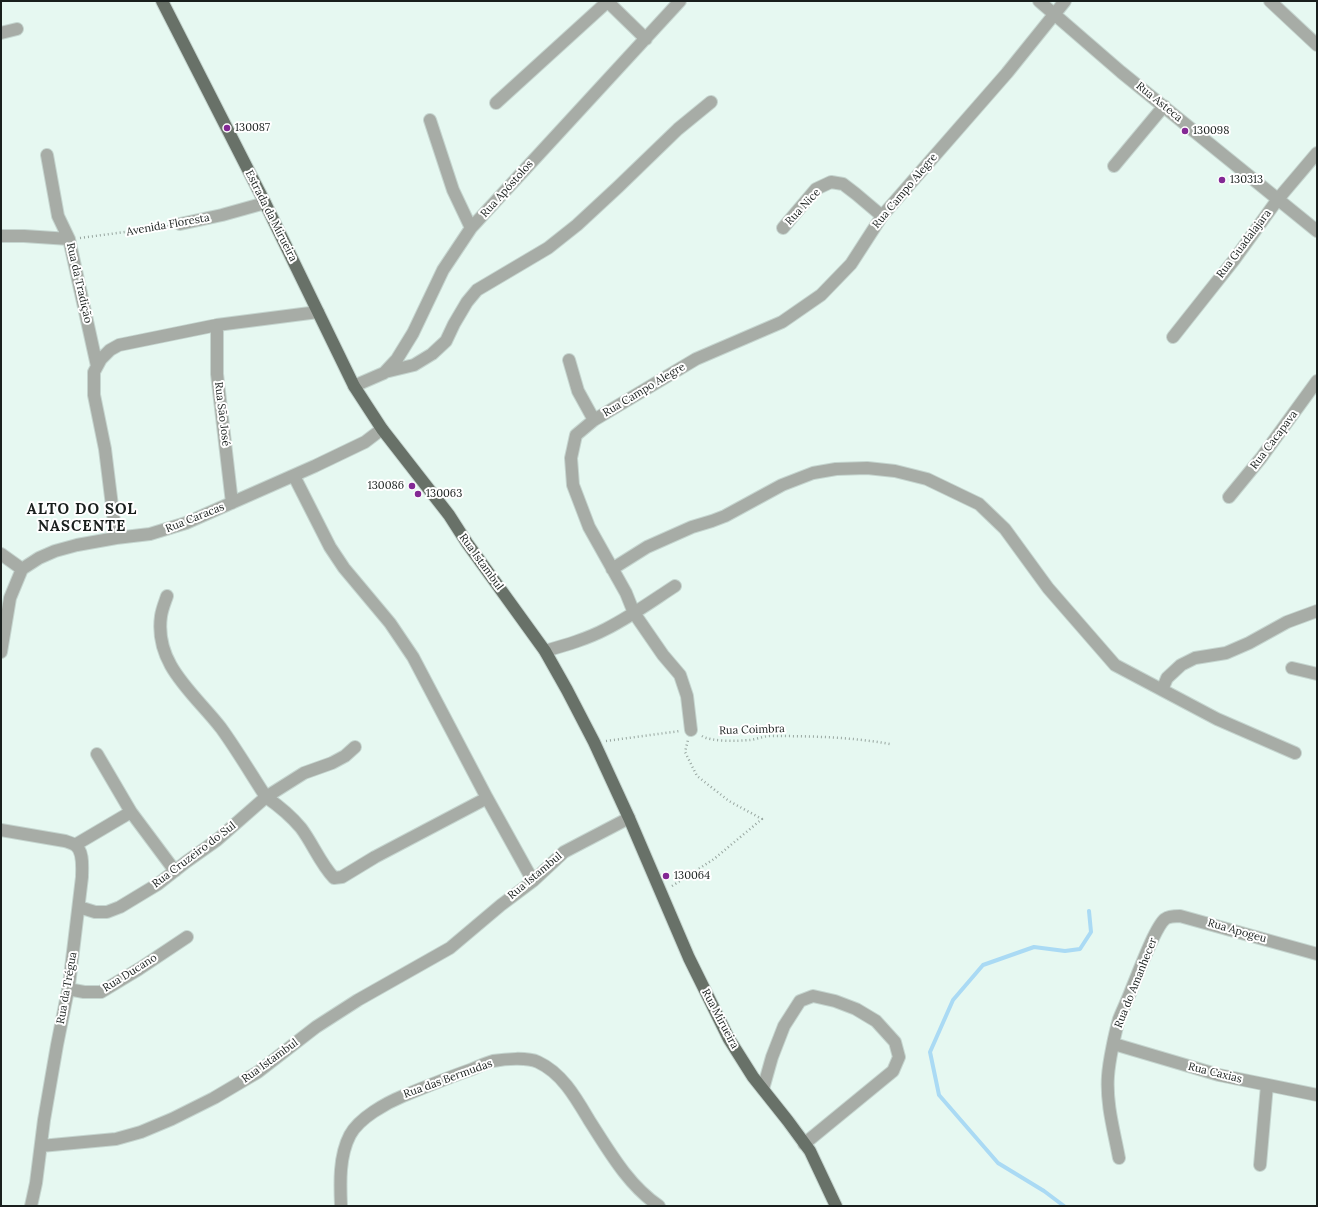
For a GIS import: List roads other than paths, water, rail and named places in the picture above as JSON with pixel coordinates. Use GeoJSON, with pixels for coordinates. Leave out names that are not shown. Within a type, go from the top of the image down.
{"type":"FeatureCollection","features":[{"type":"Feature","properties":{"kind":"main road","name":"Estrada da Mirueira"},"geometry":{"type":"LineString","coordinates":[[162,1],[265,203],[354,386],[382,429]]}},
{"type":"Feature","properties":{"kind":"main road","name":"Rua Istambul"},"geometry":{"type":"LineString","coordinates":[[382,429],[449,515],[467,543],[545,650],[594,742],[629,818]]}},
{"type":"Feature","properties":{"kind":"main road","name":"Rua Mirueira"},"geometry":{"type":"LineString","coordinates":[[629,818],[689,958],[729,1039],[753,1077],[788,1121],[813,1158],[836,1206]]}},
{"type":"Feature","properties":{"kind":"street","name":"Rua Apóstolos"},"geometry":{"type":"LineString","coordinates":[[354,386],[384,373],[397,359],[413,333],[443,270],[471,228],[680,1]]}},
{"type":"Feature","properties":{"kind":"street","name":"Rua Asteca"},"geometry":{"type":"LineString","coordinates":[[1039,1],[1122,72],[1317,231]]}},
{"type":"Feature","properties":{"kind":"street","name":"Rua Campo Alegre"},"geometry":{"type":"LineString","coordinates":[[612,569],[589,527],[573,485],[571,458],[576,435],[594,420],[696,358],[782,322],[821,295],[851,264],[882,216],[997,85],[1065,1]]}},
{"type":"Feature","properties":{"kind":"street"},"geometry":{"type":"LineString","coordinates":[[1270,1],[1284,5],[1317,45]]}},
{"type":"Feature","properties":{"kind":"street"},"geometry":{"type":"LineString","coordinates":[[496,103],[607,2],[646,39]]}},
{"type":"Feature","properties":{"kind":"street"},"geometry":{"type":"LineString","coordinates":[[1,33],[17,29]]}},
{"type":"Feature","properties":{"kind":"street"},"geometry":{"type":"LineString","coordinates":[[384,373],[414,365],[432,354],[446,341],[467,302],[477,290],[548,248],[560,239],[618,187],[678,129],[711,102]]}},
{"type":"Feature","properties":{"kind":"street"},"geometry":{"type":"LineString","coordinates":[[1114,166],[1164,106]]}},
{"type":"Feature","properties":{"kind":"street"},"geometry":{"type":"LineString","coordinates":[[430,120],[453,190],[471,228]]}},
{"type":"Feature","properties":{"kind":"street","name":"Rua Guadalajara"},"geometry":{"type":"LineString","coordinates":[[1172,337],[1234,260],[1278,199],[1317,153]]}},
{"type":"Feature","properties":{"kind":"street","name":"Rua da Tradição"},"geometry":{"type":"LineString","coordinates":[[47,154],[58,216],[69,239],[97,366]]}},
{"type":"Feature","properties":{"kind":"street","name":"Rua Nice"},"geometry":{"type":"LineString","coordinates":[[783,228],[816,189],[831,182],[843,184],[882,216]]}},
{"type":"Feature","properties":{"kind":"street","name":"Avenida Floresta"},"geometry":{"type":"LineString","coordinates":[[180,224],[222,215],[265,203]]}},
{"type":"Feature","properties":{"kind":"street"},"geometry":{"type":"LineString","coordinates":[[1,236],[69,239]]}},
{"type":"Feature","properties":{"kind":"street"},"geometry":{"type":"LineString","coordinates":[[116,538],[105,449],[94,395],[94,372],[101,359],[110,350],[119,345],[217,325],[318,312]]}},
{"type":"Feature","properties":{"kind":"street","name":"Rua São José"},"geometry":{"type":"LineString","coordinates":[[217,325],[217,374],[232,503]]}},
{"type":"Feature","properties":{"kind":"street"},"geometry":{"type":"LineString","coordinates":[[569,360],[578,391],[594,420]]}},
{"type":"Feature","properties":{"kind":"street","name":"Rua Cacapava"},"geometry":{"type":"LineString","coordinates":[[1229,497],[1262,458],[1316,384]]}},
{"type":"Feature","properties":{"kind":"street","name":"Rua Caracas"},"geometry":{"type":"LineString","coordinates":[[22,569],[39,558],[55,551],[77,545],[116,538],[150,534],[186,523],[294,476],[365,442],[382,429]]}},
{"type":"Feature","properties":{"kind":"street"},"geometry":{"type":"LineString","coordinates":[[691,730],[687,696],[680,675],[663,655],[634,613],[626,593],[612,569],[647,547],[692,527],[725,516],[782,485],[813,473],[836,469],[867,468],[895,471],[926,479],[979,504],[1005,530],[1048,588],[1115,665],[1198,708],[1216,719],[1296,753]]}},
{"type":"Feature","properties":{"kind":"street"},"geometry":{"type":"LineString","coordinates":[[294,476],[330,547],[344,568],[390,623],[413,657],[486,798],[533,881]]}},
{"type":"Feature","properties":{"kind":"street"},"geometry":{"type":"LineString","coordinates":[[1,554],[22,569],[10,598],[1,652]]}},
{"type":"Feature","properties":{"kind":"street"},"geometry":{"type":"LineString","coordinates":[[545,650],[572,644],[606,630],[675,586]]}},
{"type":"Feature","properties":{"kind":"street"},"geometry":{"type":"LineString","coordinates":[[167,596],[161,615],[160,628],[162,644],[168,662],[175,674],[221,729],[266,797],[282,808],[302,829],[326,870],[334,878],[342,877],[375,857],[486,798]]}},
{"type":"Feature","properties":{"kind":"street"},"geometry":{"type":"LineString","coordinates":[[1162,690],[1166,678],[1181,665],[1195,658],[1232,650],[1249,643],[1287,622],[1317,612]]}},
{"type":"Feature","properties":{"kind":"street"},"geometry":{"type":"LineString","coordinates":[[1292,668],[1317,674]]}},
{"type":"Feature","properties":{"kind":"street","name":"Rua Cruzeiro do Sul"},"geometry":{"type":"LineString","coordinates":[[79,907],[95,912],[107,912],[120,907],[158,884],[217,840],[266,797],[304,772],[332,763],[345,756],[355,748]]}},
{"type":"Feature","properties":{"kind":"street"},"geometry":{"type":"LineString","coordinates":[[97,754],[131,812],[175,871]]}},
{"type":"Feature","properties":{"kind":"street"},"geometry":{"type":"LineString","coordinates":[[1,830],[65,841],[74,845],[131,812]]}},
{"type":"Feature","properties":{"kind":"street","name":"Rua Istambul"},"geometry":{"type":"LineString","coordinates":[[41,1146],[116,1139],[141,1132],[172,1119],[214,1098],[258,1072],[316,1027],[358,1000],[450,948],[501,905],[533,881],[564,852],[629,818]]}},
{"type":"Feature","properties":{"kind":"street","name":"Rua da Trégua"},"geometry":{"type":"LineString","coordinates":[[30,1206],[36,1183],[44,1120],[68,990],[79,907],[82,860],[79,850],[74,845]]}},
{"type":"Feature","properties":{"kind":"street","name":"Rua Apogeu"},"geometry":{"type":"LineString","coordinates":[[1160,926],[1165,919],[1172,916],[1180,916],[1317,954]]}},
{"type":"Feature","properties":{"kind":"street","name":"Rua do Amanhecer"},"geometry":{"type":"LineString","coordinates":[[1118,1158],[1111,1122],[1108,1096],[1108,1076],[1119,1020],[1144,958],[1160,926]]}},
{"type":"Feature","properties":{"kind":"street","name":"Rua Ducano"},"geometry":{"type":"LineString","coordinates":[[68,990],[101,992],[187,937]]}},
{"type":"Feature","properties":{"kind":"street"},"geometry":{"type":"LineString","coordinates":[[763,1089],[772,1057],[784,1026],[800,1001],[813,996],[835,1001],[856,1009],[876,1020],[895,1042],[899,1057],[893,1071],[804,1144]]}},
{"type":"Feature","properties":{"kind":"street","name":"Rua Caxias"},"geometry":{"type":"LineString","coordinates":[[1114,1044],[1219,1075],[1317,1095]]}},
{"type":"Feature","properties":{"kind":"street","name":"Rua das Bermudas"},"geometry":{"type":"LineString","coordinates":[[341,1206],[340,1183],[343,1156],[350,1134],[367,1116],[391,1101],[455,1075],[493,1061],[517,1058],[537,1061],[557,1074],[574,1095],[621,1169],[636,1187],[659,1206]]}},
{"type":"Feature","properties":{"kind":"street"},"geometry":{"type":"LineString","coordinates":[[1260,1165],[1267,1085]]}},
{"type":"Feature","properties":{"kind":"waterway"},"geometry":{"type":"LineString","coordinates":[[1064,1206],[1044,1191],[998,1163],[939,1095],[930,1052],[953,1000],[983,965],[1034,947],[1065,951],[1080,949],[1091,932],[1089,911]]}},
{"type":"Feature","properties":{"kind":"place","name":"130087"},"geometry":{"type":"Point","coordinates":[227,128]}},
{"type":"Feature","properties":{"kind":"place","name":"130098"},"geometry":{"type":"Point","coordinates":[1185,131]}},
{"type":"Feature","properties":{"kind":"place","name":"130313"},"geometry":{"type":"Point","coordinates":[1222,180]}},
{"type":"Feature","properties":{"kind":"place","name":"130086"},"geometry":{"type":"Point","coordinates":[412,486]}},
{"type":"Feature","properties":{"kind":"place","name":"130063"},"geometry":{"type":"Point","coordinates":[418,494]}},
{"type":"Feature","properties":{"kind":"place","name":"130064"},"geometry":{"type":"Point","coordinates":[666,876]}},
{"type":"Feature","properties":{"kind":"district","name":"ALTO DO SOL NASCENTE"},"geometry":{"type":"Point","coordinates":[82,518]}}]}
